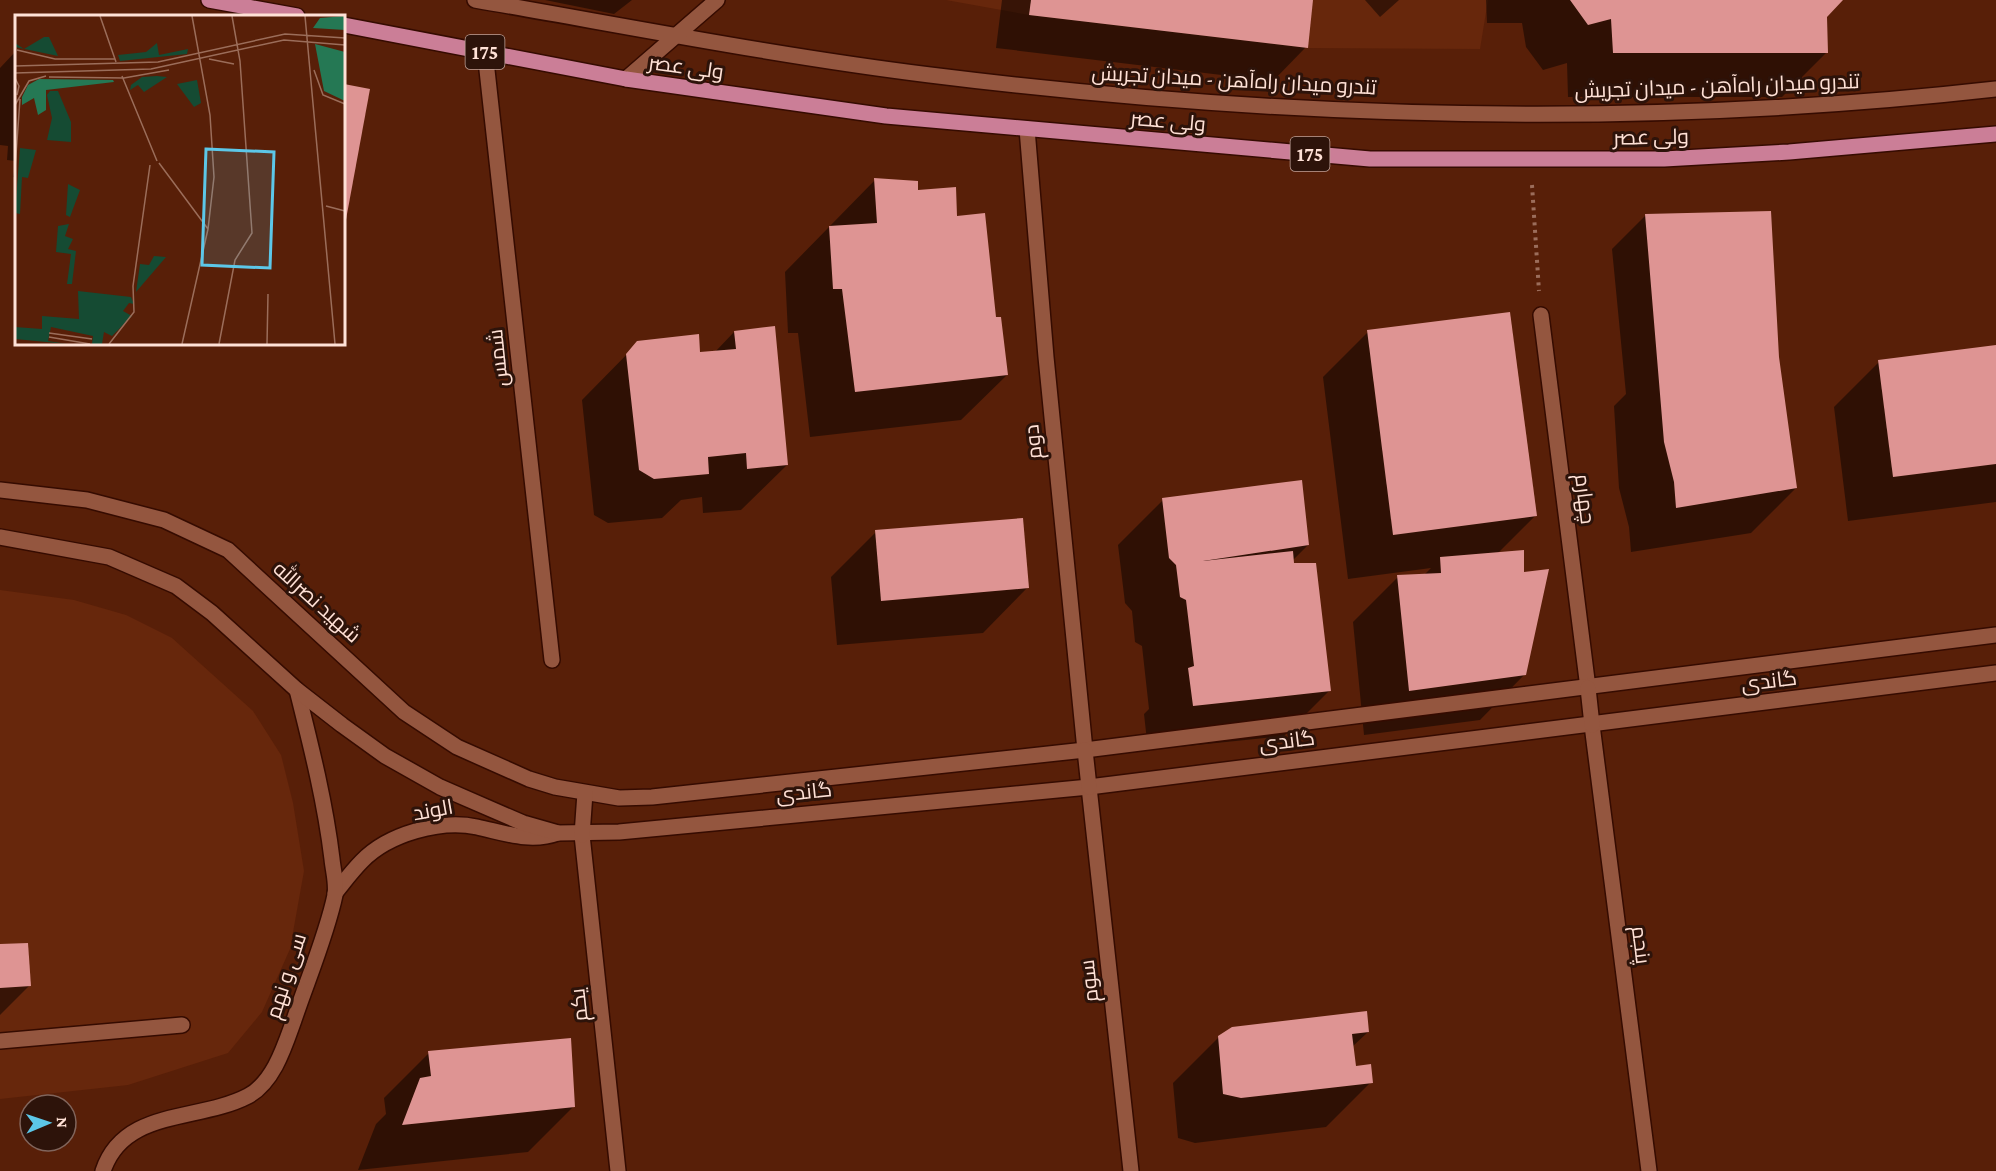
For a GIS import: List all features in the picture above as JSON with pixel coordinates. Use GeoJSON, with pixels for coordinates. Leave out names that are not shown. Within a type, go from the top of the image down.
{"type":"FeatureCollection","features":[{"type":"Feature","properties":{"kind":"main road"},"geometry":{"type":"LineString","coordinates":[[209,0],[292,15]]}},
{"type":"Feature","properties":{"kind":"main road","name":"تندرو میدان راه‌آهن - میدان تجریش"},"geometry":{"type":"LineString","coordinates":[[475,0],[674,35],[927,75],[1159,99],[1250,105],[1452,113],[1690,111],[1926,97],[1996,89]]}},
{"type":"Feature","properties":{"kind":"main road"},"geometry":{"type":"LineString","coordinates":[[626,79],[717,0]]}},
{"type":"Feature","properties":{"kind":"main road","name":"ولی عصر"},"geometry":{"type":"LineString","coordinates":[[345,25],[626,79],[886,117],[1370,159],[1664,159],[1789,152],[1996,134]]}},
{"type":"Feature","properties":{"kind":"main road","name":"شمس"},"geometry":{"type":"LineString","coordinates":[[485,52],[552,660]]}},
{"type":"Feature","properties":{"kind":"main road","name":"دوم"},"geometry":{"type":"LineString","coordinates":[[1027,129],[1046,357],[1089,787]]}},
{"type":"Feature","properties":{"kind":"main road","name":"چهارم"},"geometry":{"type":"LineString","coordinates":[[1541,315],[1592,725]]}},
{"type":"Feature","properties":{"kind":"main road","name":"شهید نصرالله"},"geometry":{"type":"LineString","coordinates":[[0,490],[87,500],[142,514],[164,520],[228,550],[404,712],[457,747],[529,779],[585,793]]}},
{"type":"Feature","properties":{"kind":"main road"},"geometry":{"type":"LineString","coordinates":[[0,537],[109,557],[176,586],[212,613],[297,690],[385,756],[471,802],[523,823],[558,833],[582,835]]}},
{"type":"Feature","properties":{"kind":"main road","name":"گاندی"},"geometry":{"type":"LineString","coordinates":[[585,793],[619,798],[652,798],[1085,750],[1996,635]]}},
{"type":"Feature","properties":{"kind":"main road","name":"گاندی"},"geometry":{"type":"LineString","coordinates":[[582,835],[1089,787],[1996,673]]}},
{"type":"Feature","properties":{"kind":"main road","name":"سی و نهم"},"geometry":{"type":"LineString","coordinates":[[103,1171],[108,1156],[131,1132],[235,1102],[251,1094],[262,1085],[273,1069],[288,1037],[335,893],[327,817],[297,690]]}},
{"type":"Feature","properties":{"kind":"main road","name":"پنجم"},"geometry":{"type":"LineString","coordinates":[[1592,725],[1649,1171]]}},
{"type":"Feature","properties":{"kind":"main road","name":"سوم"},"geometry":{"type":"LineString","coordinates":[[1089,787],[1131,1171]]}},
{"type":"Feature","properties":{"kind":"main road","name":"یکم"},"geometry":{"type":"LineString","coordinates":[[585,793],[582,835],[618,1171]]}},
{"type":"Feature","properties":{"kind":"main road","name":"الوند"},"geometry":{"type":"LineString","coordinates":[[335,893],[363,860],[385,844],[430,828],[449,825],[473,826],[531,839],[558,833]]}},
{"type":"Feature","properties":{"kind":"main road"},"geometry":{"type":"LineString","coordinates":[[0,1041],[182,1024]]}},
{"type":"Feature","properties":{"kind":"path"},"geometry":{"type":"LineString","coordinates":[[1530,160],[1541,315]]}},
{"type":"Feature","properties":{"kind":"shaded area"},"geometry":{"type":"Polygon","coordinates":[[[946,0],[1488,0],[1480,49],[1308,48],[1029,15],[946,0]]]}},
{"type":"Feature","properties":{"kind":"shaded area"},"geometry":{"type":"Polygon","coordinates":[[[0,590],[74,600],[126,615],[172,638],[253,711],[281,755],[293,803],[304,871],[290,949],[262,1012],[228,1053],[128,1085],[55,1093],[18,1093],[18,1097],[0,1099],[0,590]]]}},
{"type":"Feature","properties":{"kind":"building"},"geometry":{"type":"Polygon","coordinates":[[[1031,0],[1313,0],[1308,48],[1029,15],[1031,0]]]}},
{"type":"Feature","properties":{"kind":"building"},"geometry":{"type":"Polygon","coordinates":[[[1570,0],[1843,0],[1827,17],[1828,53],[1613,53],[1611,19],[1588,25],[1570,0]]]}},
{"type":"Feature","properties":{"kind":"building"},"geometry":{"type":"Polygon","coordinates":[[[345,84],[370,89],[345,225],[345,84]]]}},
{"type":"Feature","properties":{"kind":"building"},"geometry":{"type":"Polygon","coordinates":[[[874,178],[918,181],[918,190],[956,187],[957,216],[985,213],[996,317],[1001,317],[1008,375],[855,392],[842,289],[833,289],[829,226],[877,223],[874,178]]]}},
{"type":"Feature","properties":{"kind":"building"},"geometry":{"type":"Polygon","coordinates":[[[1771,211],[1779,357],[1797,488],[1676,508],[1674,482],[1664,442],[1645,214],[1771,211]]]}},
{"type":"Feature","properties":{"kind":"building"},"geometry":{"type":"Polygon","coordinates":[[[1510,312],[1537,516],[1393,535],[1367,330],[1510,312]]]}},
{"type":"Feature","properties":{"kind":"building"},"geometry":{"type":"Polygon","coordinates":[[[775,326],[788,465],[747,469],[746,453],[708,457],[709,474],[654,479],[639,470],[626,354],[637,341],[699,334],[700,352],[736,349],[734,331],[775,326]]]}},
{"type":"Feature","properties":{"kind":"building"},"geometry":{"type":"Polygon","coordinates":[[[1996,345],[1996,464],[1893,477],[1878,360],[1996,345]]]}},
{"type":"Feature","properties":{"kind":"building"},"geometry":{"type":"Polygon","coordinates":[[[1302,480],[1309,545],[1203,561],[1293,551],[1294,563],[1316,563],[1331,691],[1193,706],[1188,668],[1194,666],[1186,600],[1180,597],[1176,565],[1169,558],[1162,498],[1302,480]]]}},
{"type":"Feature","properties":{"kind":"building"},"geometry":{"type":"Polygon","coordinates":[[[1023,518],[1029,588],[881,601],[875,530],[1023,518]]]}},
{"type":"Feature","properties":{"kind":"building"},"geometry":{"type":"Polygon","coordinates":[[[1524,550],[1524,572],[1549,569],[1526,675],[1409,691],[1397,575],[1441,573],[1440,557],[1524,550]]]}},
{"type":"Feature","properties":{"kind":"building"},"geometry":{"type":"Polygon","coordinates":[[[28,943],[31,986],[0,988],[0,944],[28,943]]]}},
{"type":"Feature","properties":{"kind":"building"},"geometry":{"type":"Polygon","coordinates":[[[1367,1011],[1369,1032],[1352,1034],[1356,1066],[1371,1064],[1373,1083],[1241,1098],[1223,1094],[1218,1036],[1232,1027],[1367,1011]]]}},
{"type":"Feature","properties":{"kind":"building"},"geometry":{"type":"Polygon","coordinates":[[[571,1038],[575,1107],[402,1125],[420,1078],[431,1076],[428,1051],[571,1038]]]}}]}
